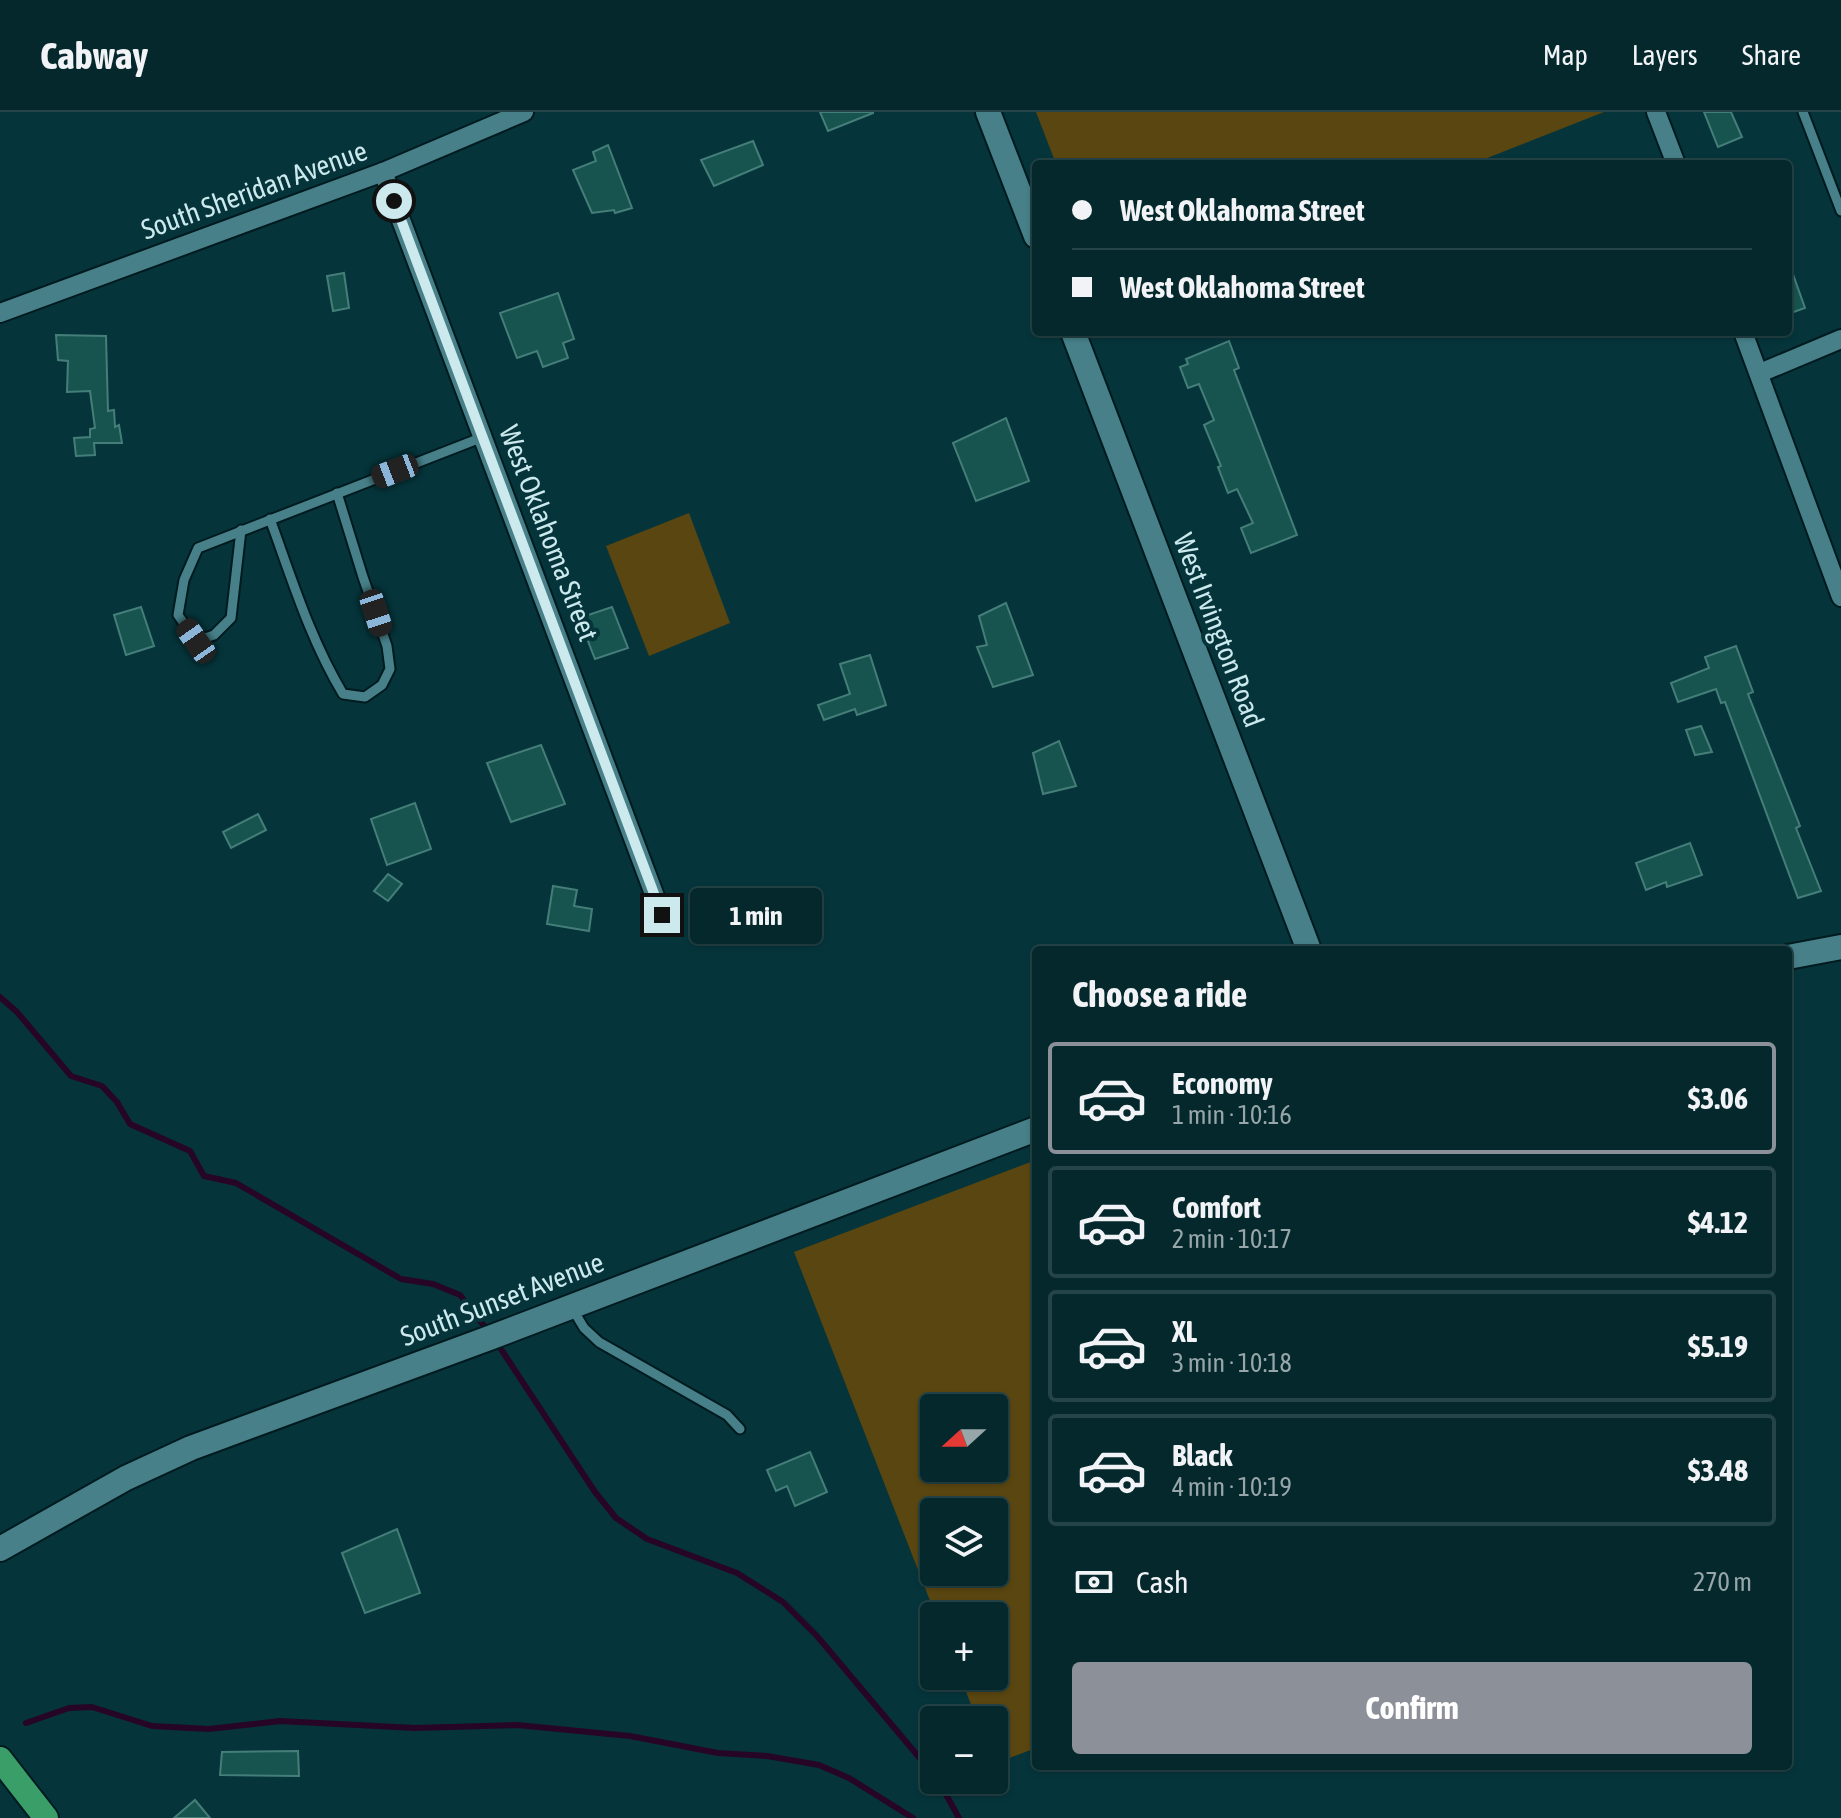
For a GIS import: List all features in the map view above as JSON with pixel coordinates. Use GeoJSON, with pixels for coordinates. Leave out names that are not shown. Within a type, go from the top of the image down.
{"type":"FeatureCollection","features":[{"type":"Feature","properties":{"kind":"main road"},"geometry":{"type":"LineString","coordinates":[[0,1759],[46,1818]]}},
{"type":"Feature","properties":{"kind":"street","name":"South Sheridan Avenue"},"geometry":{"type":"LineString","coordinates":[[0,313],[383,172],[524,112]]}},
{"type":"Feature","properties":{"kind":"street"},"geometry":{"type":"LineString","coordinates":[[988,112],[1032,226]]}},
{"type":"Feature","properties":{"kind":"street"},"geometry":{"type":"LineString","coordinates":[[1656,112],[1674,160]]}},
{"type":"Feature","properties":{"kind":"street","name":"West Oklahoma Street"},"geometry":{"type":"LineString","coordinates":[[383,172],[662,915]]}},
{"type":"Feature","properties":{"kind":"street","name":"West Irvington Road"},"geometry":{"type":"LineString","coordinates":[[1075,336],[1307,946]]}},
{"type":"Feature","properties":{"kind":"street"},"geometry":{"type":"LineString","coordinates":[[1745,336],[1841,597]]}},
{"type":"Feature","properties":{"kind":"street"},"geometry":{"type":"LineString","coordinates":[[1760,373],[1841,339]]}},
{"type":"Feature","properties":{"kind":"street"},"geometry":{"type":"LineString","coordinates":[[1792,956],[1841,947]]}},
{"type":"Feature","properties":{"kind":"street","name":"South Sunset Avenue"},"geometry":{"type":"LineString","coordinates":[[0,1549],[126,1478],[191,1448],[492,1337],[1032,1131]]}},
{"type":"Feature","properties":{"kind":"lane"},"geometry":{"type":"LineString","coordinates":[[1803,112],[1841,211]]}},
{"type":"Feature","properties":{"kind":"lane"},"geometry":{"type":"LineString","coordinates":[[241,530],[231,618],[214,635],[196,641],[178,615],[184,580],[198,548],[241,530],[483,437]]}},
{"type":"Feature","properties":{"kind":"lane"},"geometry":{"type":"LineString","coordinates":[[270,519],[314,641],[331,675],[343,694],[365,697],[382,685],[390,669],[387,646],[337,493]]}},
{"type":"Feature","properties":{"kind":"lane"},"geometry":{"type":"LineString","coordinates":[[570,1305],[584,1328],[599,1342],[727,1415],[740,1429]]}},
{"type":"Feature","properties":{"kind":"shaded area"},"geometry":{"type":"Polygon","coordinates":[[[1036,112],[1604,112],[1482,160],[1054,160],[1036,112]]]}},
{"type":"Feature","properties":{"kind":"shaded area"},"geometry":{"type":"Polygon","coordinates":[[[689,513],[730,623],[649,656],[606,546],[689,513]]]}},
{"type":"Feature","properties":{"kind":"shaded area"},"geometry":{"type":"Polygon","coordinates":[[[1032,1162],[1032,1750],[1008,1759],[1008,1706],[972,1706],[965,1690],[1008,1690],[1008,1602],[931,1602],[924,1586],[1008,1586],[1008,1498],[920,1498],[920,1575],[794,1252],[1032,1162]]]}},
{"type":"Feature","properties":{"kind":"building"},"geometry":{"type":"Polygon","coordinates":[[[820,112],[873,112],[873,113],[828,131],[820,112]]]}},
{"type":"Feature","properties":{"kind":"building"},"geometry":{"type":"Polygon","coordinates":[[[1704,112],[1731,112],[1742,137],[1718,147],[1704,112]]]}},
{"type":"Feature","properties":{"kind":"building"},"geometry":{"type":"Polygon","coordinates":[[[753,141],[763,165],[714,186],[701,160],[753,141]]]}},
{"type":"Feature","properties":{"kind":"building"},"geometry":{"type":"Polygon","coordinates":[[[608,145],[632,208],[615,213],[614,210],[592,213],[573,170],[596,161],[593,152],[608,145]]]}},
{"type":"Feature","properties":{"kind":"building"},"geometry":{"type":"Polygon","coordinates":[[[1792,272],[1805,308],[1792,313],[1792,272]]]}},
{"type":"Feature","properties":{"kind":"building"},"geometry":{"type":"Polygon","coordinates":[[[344,273],[349,308],[333,311],[327,276],[344,273]]]}},
{"type":"Feature","properties":{"kind":"building"},"geometry":{"type":"Polygon","coordinates":[[[558,293],[574,339],[563,343],[568,358],[543,367],[537,351],[517,358],[500,313],[558,293]]]}},
{"type":"Feature","properties":{"kind":"building"},"geometry":{"type":"Polygon","coordinates":[[[56,335],[106,336],[108,411],[114,410],[115,427],[119,425],[122,443],[94,443],[95,455],[76,456],[74,438],[90,437],[90,429],[95,428],[90,391],[67,392],[68,361],[58,360],[56,335]]]}},
{"type":"Feature","properties":{"kind":"building"},"geometry":{"type":"Polygon","coordinates":[[[1229,341],[1239,368],[1234,370],[1297,535],[1251,553],[1241,528],[1253,523],[1237,489],[1228,493],[1204,425],[1214,420],[1199,384],[1188,388],[1180,367],[1188,364],[1186,359],[1229,341]]]}},
{"type":"Feature","properties":{"kind":"building"},"geometry":{"type":"Polygon","coordinates":[[[1006,418],[1029,481],[976,501],[953,443],[1006,418]]]}},
{"type":"Feature","properties":{"kind":"building"},"geometry":{"type":"Polygon","coordinates":[[[1006,603],[1033,675],[993,687],[977,647],[987,645],[979,616],[1006,603]]]}},
{"type":"Feature","properties":{"kind":"building"},"geometry":{"type":"Polygon","coordinates":[[[141,607],[154,646],[126,655],[114,615],[141,607]]]}},
{"type":"Feature","properties":{"kind":"building"},"geometry":{"type":"Polygon","coordinates":[[[612,607],[628,648],[595,659],[579,618],[612,607]]]}},
{"type":"Feature","properties":{"kind":"building"},"geometry":{"type":"Polygon","coordinates":[[[1736,646],[1753,692],[1748,694],[1800,826],[1796,828],[1821,891],[1798,898],[1725,702],[1721,703],[1716,689],[1678,702],[1671,683],[1709,668],[1705,657],[1736,646]]]}},
{"type":"Feature","properties":{"kind":"building"},"geometry":{"type":"Polygon","coordinates":[[[870,655],[886,705],[857,715],[855,709],[824,720],[818,705],[850,694],[840,664],[870,655]]]}},
{"type":"Feature","properties":{"kind":"building"},"geometry":{"type":"Polygon","coordinates":[[[1701,726],[1712,752],[1695,755],[1686,730],[1701,726]]]}},
{"type":"Feature","properties":{"kind":"building"},"geometry":{"type":"Polygon","coordinates":[[[1059,741],[1076,786],[1043,794],[1033,753],[1059,741]]]}},
{"type":"Feature","properties":{"kind":"building"},"geometry":{"type":"Polygon","coordinates":[[[541,745],[565,804],[511,822],[487,763],[541,745]]]}},
{"type":"Feature","properties":{"kind":"building"},"geometry":{"type":"Polygon","coordinates":[[[415,803],[431,849],[387,865],[371,819],[415,803]]]}},
{"type":"Feature","properties":{"kind":"building"},"geometry":{"type":"Polygon","coordinates":[[[258,814],[266,830],[231,848],[223,832],[258,814]]]}},
{"type":"Feature","properties":{"kind":"building"},"geometry":{"type":"Polygon","coordinates":[[[1690,843],[1702,875],[1667,887],[1666,882],[1646,890],[1636,863],[1690,843]]]}},
{"type":"Feature","properties":{"kind":"building"},"geometry":{"type":"Polygon","coordinates":[[[388,874],[402,884],[388,901],[374,891],[388,874]]]}},
{"type":"Feature","properties":{"kind":"building"},"geometry":{"type":"Polygon","coordinates":[[[553,886],[577,890],[574,906],[592,909],[589,931],[547,924],[553,886]]]}},
{"type":"Feature","properties":{"kind":"building"},"geometry":{"type":"Polygon","coordinates":[[[810,1452],[827,1492],[795,1506],[787,1486],[776,1491],[767,1470],[810,1452]]]}},
{"type":"Feature","properties":{"kind":"building"},"geometry":{"type":"Polygon","coordinates":[[[397,1529],[420,1593],[365,1613],[342,1553],[397,1529]]]}},
{"type":"Feature","properties":{"kind":"building"},"geometry":{"type":"Polygon","coordinates":[[[298,1751],[299,1776],[220,1775],[222,1752],[298,1751]]]}},
{"type":"Feature","properties":{"kind":"building"},"geometry":{"type":"Polygon","coordinates":[[[195,1800],[210,1818],[174,1818],[195,1800]]]}},
{"type":"Feature","properties":{"kind":"waterway"},"geometry":{"type":"LineString","coordinates":[[0,997],[17,1012],[71,1076],[102,1086],[117,1102],[130,1124],[190,1151],[204,1176],[236,1183],[401,1279],[433,1284],[460,1295],[488,1331]]}},
{"type":"Feature","properties":{"kind":"waterway"},"geometry":{"type":"LineString","coordinates":[[495,1340],[595,1492],[616,1518],[647,1539],[737,1573],[783,1602],[817,1636],[920,1758]]}},
{"type":"Feature","properties":{"kind":"waterway"},"geometry":{"type":"LineString","coordinates":[[26,1723],[69,1708],[92,1707],[152,1726],[209,1729],[280,1721],[415,1728],[517,1725],[630,1736],[718,1753],[767,1756],[819,1765],[849,1778],[913,1818]]}},
{"type":"Feature","properties":{"kind":"waterway"},"geometry":{"type":"LineString","coordinates":[[946,1794],[959,1818]]}},
{"type":"Feature","properties":{"kind":"route"},"geometry":{"type":"LineString","coordinates":[[394,201],[662,915]]}}]}
